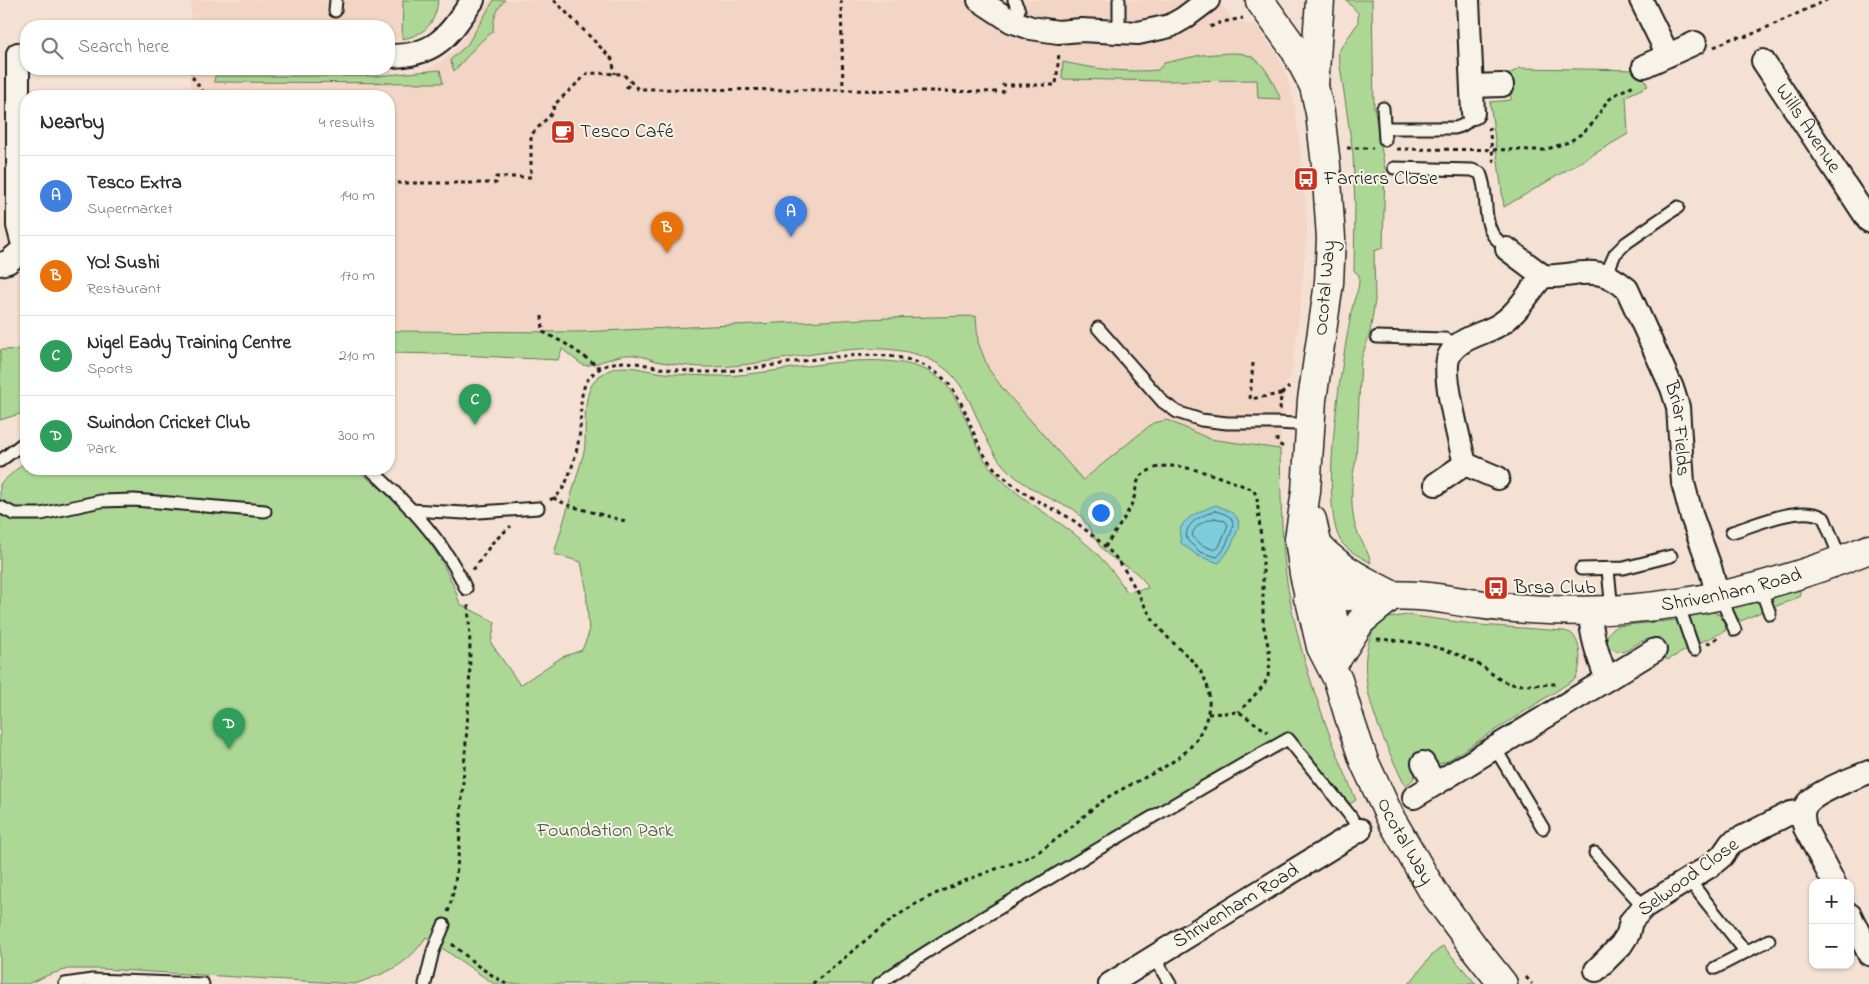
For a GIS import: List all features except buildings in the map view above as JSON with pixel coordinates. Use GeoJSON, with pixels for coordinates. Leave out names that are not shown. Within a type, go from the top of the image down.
{"type":"FeatureCollection","features":[{"type":"Feature","properties":{"kind":"main road","name":"Ocotal Way"},"geometry":{"type":"LineString","coordinates":[[1318,597],[1299,547],[1306,491],[1310,425],[1326,311],[1331,238],[1326,156],[1314,86],[1320,0]]}},
{"type":"Feature","properties":{"kind":"main road","name":"Ocotal Way"},"geometry":{"type":"LineString","coordinates":[[1262,5],[1294,48],[1314,86]]}},
{"type":"Feature","properties":{"kind":"main road","name":"Ocotal Way"},"geometry":{"type":"LineString","coordinates":[[1306,491],[1318,546],[1318,597],[1321,647],[1338,669],[1351,723],[1364,761],[1397,830],[1446,911],[1503,984]]}},
{"type":"Feature","properties":{"kind":"main road"},"geometry":{"type":"LineString","coordinates":[[1318,546],[1327,556],[1346,570],[1393,596],[1362,621],[1338,669]]}},
{"type":"Feature","properties":{"kind":"main road","name":"Shrivenham Road"},"geometry":{"type":"LineString","coordinates":[[1318,597],[1420,596],[1512,608],[1601,610],[1678,604],[1760,587],[1805,574],[1869,549]]}},
{"type":"Feature","properties":{"kind":"street"},"geometry":{"type":"LineString","coordinates":[[452,28],[455,0]]}},
{"type":"Feature","properties":{"kind":"street"},"geometry":{"type":"LineString","coordinates":[[395,56],[414,55],[427,50],[452,28],[473,0]]}},
{"type":"Feature","properties":{"kind":"street"},"geometry":{"type":"LineString","coordinates":[[979,0],[1011,21],[1031,28],[1058,32],[1081,30],[1119,33],[1150,32],[1170,26],[1208,0]]}},
{"type":"Feature","properties":{"kind":"street"},"geometry":{"type":"LineString","coordinates":[[1468,0],[1473,113]]}},
{"type":"Feature","properties":{"kind":"street"},"geometry":{"type":"LineString","coordinates":[[1641,0],[1668,56]]}},
{"type":"Feature","properties":{"kind":"street"},"geometry":{"type":"LineString","coordinates":[[1012,3],[1035,16],[1060,21],[1081,30]]}},
{"type":"Feature","properties":{"kind":"street"},"geometry":{"type":"LineString","coordinates":[[1643,74],[1668,56],[1702,46]]}},
{"type":"Feature","properties":{"kind":"street"},"geometry":{"type":"LineString","coordinates":[[15,54],[15,163],[20,234]]}},
{"type":"Feature","properties":{"kind":"street","name":"Wills Avenue"},"geometry":{"type":"LineString","coordinates":[[1763,61],[1869,221]]}},
{"type":"Feature","properties":{"kind":"street"},"geometry":{"type":"LineString","coordinates":[[1472,86],[1502,85]]}},
{"type":"Feature","properties":{"kind":"street"},"geometry":{"type":"LineString","coordinates":[[1465,464],[1447,375],[1449,356],[1459,344],[1497,326],[1509,318],[1543,276],[1507,249]]}},
{"type":"Feature","properties":{"kind":"street"},"geometry":{"type":"LineString","coordinates":[[0,264],[8,262],[20,252]]}},
{"type":"Feature","properties":{"kind":"street","name":"Briar Fields"},"geometry":{"type":"LineString","coordinates":[[1543,276],[1583,272],[1600,273],[1616,280],[1626,289],[1672,388],[1678,407],[1683,483],[1692,517],[1719,597]]}},
{"type":"Feature","properties":{"kind":"street"},"geometry":{"type":"LineString","coordinates":[[1465,464],[1498,478]]}},
{"type":"Feature","properties":{"kind":"street"},"geometry":{"type":"LineString","coordinates":[[1436,484],[1465,464]]}},
{"type":"Feature","properties":{"kind":"street"},"geometry":{"type":"LineString","coordinates":[[1601,610],[1590,627],[1596,653],[1607,679]]}},
{"type":"Feature","properties":{"kind":"street"},"geometry":{"type":"LineString","coordinates":[[1414,797],[1655,650]]}},
{"type":"Feature","properties":{"kind":"street"},"geometry":{"type":"LineString","coordinates":[[1423,763],[1435,784]]}},
{"type":"Feature","properties":{"kind":"street"},"geometry":{"type":"LineString","coordinates":[[1832,879],[1806,828],[1803,820],[1803,811],[1806,804],[1818,795],[1869,772]]}},
{"type":"Feature","properties":{"kind":"street","name":"Selwood Close"},"geometry":{"type":"LineString","coordinates":[[1596,970],[1621,945],[1628,934],[1631,921],[1644,907],[1710,866],[1732,844],[1790,813],[1803,811]]}},
{"type":"Feature","properties":{"kind":"street","name":"Shrivenham Road"},"geometry":{"type":"LineString","coordinates":[[1110,984],[1360,830]]}},
{"type":"Feature","properties":{"kind":"street"},"geometry":{"type":"LineString","coordinates":[[1854,923],[1869,954]]}},
{"type":"Feature","properties":{"kind":"lane"},"geometry":{"type":"LineString","coordinates":[[1119,0],[1119,33]]}},
{"type":"Feature","properties":{"kind":"lane"},"geometry":{"type":"LineString","coordinates":[[1384,108],[1385,140]]}},
{"type":"Feature","properties":{"kind":"lane"},"geometry":{"type":"LineString","coordinates":[[1385,128],[1454,128],[1463,126],[1470,120],[1473,113]]}},
{"type":"Feature","properties":{"kind":"lane"},"geometry":{"type":"LineString","coordinates":[[1394,168],[1472,170],[1480,173],[1484,182],[1489,225],[1494,236],[1507,249]]}},
{"type":"Feature","properties":{"kind":"lane"},"geometry":{"type":"LineString","coordinates":[[1606,276],[1615,254],[1626,243],[1678,206]]}},
{"type":"Feature","properties":{"kind":"lane"},"geometry":{"type":"LineString","coordinates":[[1098,328],[1163,402],[1177,412],[1201,420],[1227,423],[1310,425]]}},
{"type":"Feature","properties":{"kind":"lane"},"geometry":{"type":"LineString","coordinates":[[1377,337],[1445,339],[1459,344]]}},
{"type":"Feature","properties":{"kind":"lane"},"geometry":{"type":"LineString","coordinates":[[0,461],[20,446]]}},
{"type":"Feature","properties":{"kind":"lane"},"geometry":{"type":"LineString","coordinates":[[376,475],[411,510],[437,540],[453,561],[466,589]]}},
{"type":"Feature","properties":{"kind":"lane"},"geometry":{"type":"LineString","coordinates":[[0,507],[14,514],[41,514],[101,501],[134,500],[265,511]]}},
{"type":"Feature","properties":{"kind":"lane"},"geometry":{"type":"LineString","coordinates":[[411,510],[464,513],[538,508]]}},
{"type":"Feature","properties":{"kind":"lane"},"geometry":{"type":"LineString","coordinates":[[1732,532],[1793,513],[1811,512],[1824,518],[1841,560]]}},
{"type":"Feature","properties":{"kind":"lane"},"geometry":{"type":"LineString","coordinates":[[1582,569],[1608,570],[1624,568],[1670,556]]}},
{"type":"Feature","properties":{"kind":"lane"},"geometry":{"type":"LineString","coordinates":[[1601,610],[1608,570]]}},
{"type":"Feature","properties":{"kind":"lane"},"geometry":{"type":"LineString","coordinates":[[1760,587],[1770,614]]}},
{"type":"Feature","properties":{"kind":"lane"},"geometry":{"type":"LineString","coordinates":[[1719,597],[1735,630]]}},
{"type":"Feature","properties":{"kind":"lane"},"geometry":{"type":"LineString","coordinates":[[1678,604],[1694,650]]}},
{"type":"Feature","properties":{"kind":"lane"},"geometry":{"type":"LineString","coordinates":[[879,984],[908,963],[1181,800],[1288,739],[1360,830]]}},
{"type":"Feature","properties":{"kind":"lane"},"geometry":{"type":"LineString","coordinates":[[1494,748],[1543,828]]}},
{"type":"Feature","properties":{"kind":"lane"},"geometry":{"type":"LineString","coordinates":[[1595,853],[1644,907]]}},
{"type":"Feature","properties":{"kind":"lane"},"geometry":{"type":"LineString","coordinates":[[1688,878],[1745,951]]}},
{"type":"Feature","properties":{"kind":"lane"},"geometry":{"type":"LineString","coordinates":[[425,984],[431,958],[444,924]]}},
{"type":"Feature","properties":{"kind":"lane"},"geometry":{"type":"LineString","coordinates":[[1715,968],[1769,940]]}},
{"type":"Feature","properties":{"kind":"lane"},"geometry":{"type":"LineString","coordinates":[[1154,957],[1170,984]]}},
{"type":"Feature","properties":{"kind":"lane"},"geometry":{"type":"LineString","coordinates":[[65,984],[92,980],[203,984]]}},
{"type":"Feature","properties":{"kind":"path"},"geometry":{"type":"LineString","coordinates":[[554,0],[612,59],[615,74]]}},
{"type":"Feature","properties":{"kind":"path"},"geometry":{"type":"LineString","coordinates":[[841,0],[843,90]]}},
{"type":"Feature","properties":{"kind":"path"},"geometry":{"type":"LineString","coordinates":[[1702,46],[1748,36],[1827,0]]}},
{"type":"Feature","properties":{"kind":"path"},"geometry":{"type":"LineString","coordinates":[[1205,30],[1222,22],[1244,18],[1262,5]]}},
{"type":"Feature","properties":{"kind":"path"},"geometry":{"type":"LineString","coordinates":[[395,183],[496,183],[496,176],[531,177],[531,135],[553,112],[554,105],[588,73],[623,74],[638,89],[1003,92],[1003,85],[1056,85],[1057,58],[1060,51]]}},
{"type":"Feature","properties":{"kind":"path"},"geometry":{"type":"LineString","coordinates":[[1394,149],[1544,150],[1569,142],[1593,123],[1607,102],[1643,74]]}},
{"type":"Feature","properties":{"kind":"path"},"geometry":{"type":"LineString","coordinates":[[191,75],[202,90]]}},
{"type":"Feature","properties":{"kind":"path"},"geometry":{"type":"LineString","coordinates":[[626,88],[632,82]]}},
{"type":"Feature","properties":{"kind":"path"},"geometry":{"type":"LineString","coordinates":[[1473,113],[1487,113],[1495,171]]}},
{"type":"Feature","properties":{"kind":"path"},"geometry":{"type":"LineString","coordinates":[[1346,148],[1375,148]]}},
{"type":"Feature","properties":{"kind":"path"},"geometry":{"type":"LineString","coordinates":[[542,316],[543,332],[572,348],[602,369]]}},
{"type":"Feature","properties":{"kind":"path"},"geometry":{"type":"LineString","coordinates":[[444,924],[454,884],[461,807],[470,639],[466,589],[472,571],[493,542],[513,524],[562,490],[579,442],[580,405],[585,386],[595,372],[608,365],[625,363],[698,372],[723,372],[832,358],[858,356],[894,357],[914,361],[932,369],[952,387],[988,460],[998,472],[1017,488],[1077,522],[1115,556],[1162,631],[1185,652],[1205,679],[1209,693],[1207,714],[1202,730],[1192,746],[1178,758],[1105,799],[1032,856],[983,874],[936,894],[914,906],[884,926],[812,984]]}},
{"type":"Feature","properties":{"kind":"path"},"geometry":{"type":"LineString","coordinates":[[1253,363],[1250,399],[1281,394],[1291,384]]}},
{"type":"Feature","properties":{"kind":"path"},"geometry":{"type":"LineString","coordinates":[[1281,394],[1277,443],[1282,445],[1286,451]]}},
{"type":"Feature","properties":{"kind":"path"},"geometry":{"type":"LineString","coordinates":[[1105,547],[1117,530],[1134,498],[1140,477],[1154,468],[1169,466],[1190,469],[1254,490],[1257,499],[1263,558],[1263,623],[1270,663],[1264,685],[1239,712]]}},
{"type":"Feature","properties":{"kind":"path"},"geometry":{"type":"LineString","coordinates":[[553,498],[570,506],[625,521]]}},
{"type":"Feature","properties":{"kind":"path"},"geometry":{"type":"LineString","coordinates":[[1372,638],[1399,640],[1440,647],[1482,666],[1498,678],[1512,684],[1562,684],[1572,700]]}},
{"type":"Feature","properties":{"kind":"path"},"geometry":{"type":"LineString","coordinates":[[1207,714],[1239,712],[1283,742]]}},
{"type":"Feature","properties":{"kind":"path"},"geometry":{"type":"LineString","coordinates":[[439,936],[456,947],[478,966],[506,984]]}},
{"type":"Feature","properties":{"kind":"shaded area"},"geometry":{"type":"Polygon","coordinates":[[[191,0],[438,0],[433,20],[426,29],[415,37],[402,39],[395,38],[395,20],[191,20],[191,0]]]}},
{"type":"Feature","properties":{"kind":"shaded area"},"geometry":{"type":"Polygon","coordinates":[[[490,0],[1217,0],[1234,21],[1257,27],[1276,53],[1286,74],[1293,97],[1297,122],[1307,230],[1299,320],[1291,376],[1285,384],[1280,449],[1210,439],[1167,420],[1153,424],[1083,481],[1003,389],[988,368],[978,342],[976,317],[888,318],[579,332],[395,330],[395,90],[190,90],[190,75],[395,75],[395,72],[425,70],[439,63],[457,48],[490,0]]]}},
{"type":"Feature","properties":{"kind":"green space"},"geometry":{"type":"Polygon","coordinates":[[[403,0],[438,0],[435,15],[428,27],[417,34],[402,39],[403,0]]]}},
{"type":"Feature","properties":{"kind":"green space"},"geometry":{"type":"Polygon","coordinates":[[[494,0],[505,0],[499,7],[496,15],[493,32],[454,71],[450,60],[467,45],[494,0]]]}},
{"type":"Feature","properties":{"kind":"green space"},"geometry":{"type":"Polygon","coordinates":[[[1346,0],[1372,0],[1374,107],[1385,169],[1383,248],[1374,251],[1375,300],[1370,333],[1361,359],[1356,461],[1352,488],[1352,508],[1355,527],[1371,563],[1350,550],[1340,540],[1334,522],[1332,498],[1332,469],[1337,406],[1353,304],[1359,280],[1359,275],[1354,271],[1355,206],[1353,154],[1338,52],[1358,23],[1358,13],[1346,0]]]}},
{"type":"Feature","properties":{"kind":"green space"},"geometry":{"type":"Polygon","coordinates":[[[1245,54],[1259,62],[1268,73],[1281,99],[1258,98],[1257,80],[1062,79],[1063,62],[1110,70],[1146,71],[1158,70],[1164,63],[1201,55],[1245,54]]]}},
{"type":"Feature","properties":{"kind":"green space"},"geometry":{"type":"Polygon","coordinates":[[[1520,68],[1639,70],[1648,86],[1626,96],[1628,134],[1504,207],[1490,102],[1511,100],[1509,74],[1520,68]]]}},
{"type":"Feature","properties":{"kind":"green space"},"geometry":{"type":"Polygon","coordinates":[[[440,70],[443,83],[214,82],[215,76],[377,76],[440,70]]]}},
{"type":"Feature","properties":{"kind":"green space","name":"Foundation Park"},"geometry":{"type":"Polygon","coordinates":[[[976,316],[978,342],[988,368],[1003,389],[1083,480],[1153,423],[1167,420],[1210,439],[1280,449],[1283,544],[1286,575],[1297,633],[1314,690],[1356,800],[1350,804],[1292,733],[1179,795],[906,959],[871,984],[494,984],[426,937],[419,947],[403,962],[387,972],[355,984],[101,969],[68,969],[27,984],[0,984],[0,484],[20,466],[20,475],[363,475],[389,496],[419,528],[443,564],[460,604],[495,622],[491,643],[520,685],[562,657],[582,650],[589,633],[586,587],[581,562],[554,554],[584,452],[589,392],[599,376],[612,369],[621,367],[673,374],[721,376],[853,361],[904,363],[926,370],[939,378],[949,388],[957,400],[981,454],[989,466],[1010,488],[1090,547],[1118,578],[1127,592],[1148,588],[1140,576],[1105,552],[1077,512],[1028,486],[1012,474],[1000,461],[990,446],[968,398],[948,371],[933,361],[908,352],[880,349],[850,350],[758,363],[701,367],[667,363],[631,355],[583,365],[562,349],[558,360],[395,353],[395,331],[579,332],[888,318],[976,316]]]}},
{"type":"Feature","properties":{"kind":"green space"},"geometry":{"type":"Polygon","coordinates":[[[20,349],[20,414],[0,420],[0,350],[20,349]]]}},
{"type":"Feature","properties":{"kind":"green space"},"geometry":{"type":"Polygon","coordinates":[[[1798,584],[1801,596],[1772,608],[1768,592],[1798,584]]]}},
{"type":"Feature","properties":{"kind":"green space"},"geometry":{"type":"Polygon","coordinates":[[[1758,600],[1762,607],[1761,612],[1741,621],[1730,610],[1730,606],[1758,600]]]}},
{"type":"Feature","properties":{"kind":"green space"},"geometry":{"type":"Polygon","coordinates":[[[1706,611],[1721,615],[1726,627],[1725,631],[1699,643],[1694,641],[1688,620],[1690,616],[1706,611]]]}},
{"type":"Feature","properties":{"kind":"green space"},"geometry":{"type":"Polygon","coordinates":[[[1407,615],[1480,625],[1569,632],[1578,644],[1580,656],[1579,669],[1575,679],[1447,761],[1439,764],[1433,760],[1416,769],[1413,779],[1405,786],[1378,725],[1366,680],[1366,658],[1370,637],[1381,619],[1407,615]]]}},
{"type":"Feature","properties":{"kind":"green space"},"geometry":{"type":"Polygon","coordinates":[[[1677,620],[1690,648],[1667,660],[1651,639],[1644,640],[1630,649],[1621,652],[1607,646],[1608,634],[1617,626],[1677,620]]]}},
{"type":"Feature","properties":{"kind":"green space"},"geometry":{"type":"Polygon","coordinates":[[[1443,946],[1476,984],[1409,984],[1431,956],[1443,946]]]}},
{"type":"Feature","properties":{"kind":"water"},"geometry":{"type":"Polygon","coordinates":[[[1216,505],[1234,514],[1238,521],[1237,532],[1228,552],[1219,563],[1198,556],[1181,543],[1180,533],[1182,525],[1190,517],[1216,505]]]}},
{"type":"Feature","properties":{"kind":"place","name":"Tesco Café"},"geometry":{"type":"Point","coordinates":[563,132]}},
{"type":"Feature","properties":{"kind":"place","name":"Farriers Close"},"geometry":{"type":"Point","coordinates":[1306,179]}},
{"type":"Feature","properties":{"kind":"place","name":"Tesco Extra"},"geometry":{"type":"Point","coordinates":[791,237]}},
{"type":"Feature","properties":{"kind":"place","name":"YO! Sushi"},"geometry":{"type":"Point","coordinates":[667,253]}},
{"type":"Feature","properties":{"kind":"place","name":"Nigel Eady Training Centre"},"geometry":{"type":"Point","coordinates":[475,425]}},
{"type":"Feature","properties":{"kind":"place","name":"Brsa Club"},"geometry":{"type":"Point","coordinates":[1496,588]}},
{"type":"Feature","properties":{"kind":"place","name":"Swindon Cricket Club"},"geometry":{"type":"Point","coordinates":[229,749]}}]}
